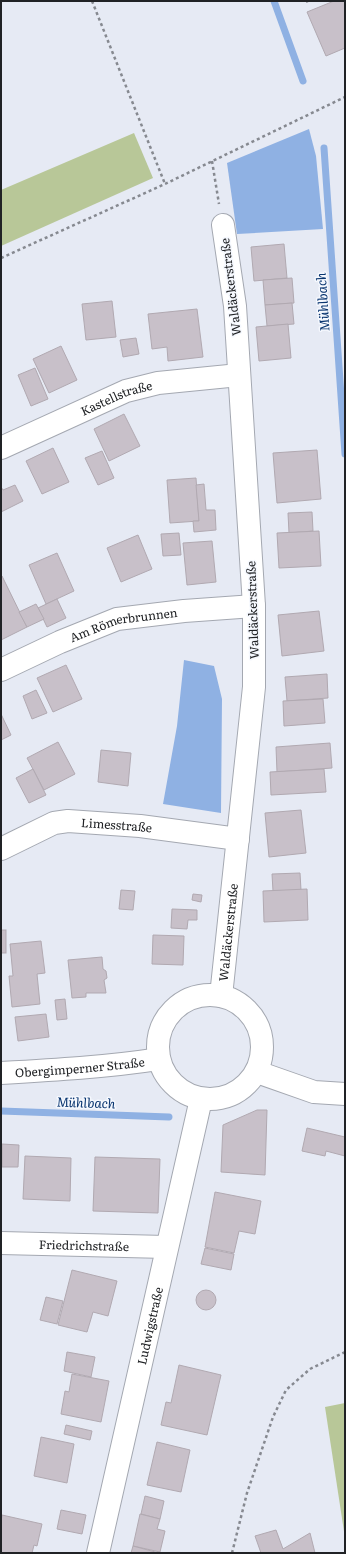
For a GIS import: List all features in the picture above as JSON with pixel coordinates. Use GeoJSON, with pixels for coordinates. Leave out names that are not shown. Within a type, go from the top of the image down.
{"type":"FeatureCollection","features":[{"type":"Feature","properties":{"kind":"street","name":"Waldäckerstraße"},"geometry":{"type":"LineString","coordinates":[[221,996],[254,687],[254,606],[235,306],[222,225]]}},
{"type":"Feature","properties":{"kind":"street","name":"Kastellstraße"},"geometry":{"type":"LineString","coordinates":[[1,448],[126,391],[158,383],[239,375]]}},
{"type":"Feature","properties":{"kind":"street","name":"Am Römerbrunnen"},"geometry":{"type":"LineString","coordinates":[[1,670],[60,642],[117,619],[184,611],[254,606]]}},
{"type":"Feature","properties":{"kind":"street","name":"Limesstraße"},"geometry":{"type":"LineString","coordinates":[[1,849],[54,823],[68,822],[140,826],[238,839]]}},
{"type":"Feature","properties":{"kind":"street","name":"Obergimperner Straße"},"geometry":{"type":"LineString","coordinates":[[208,994],[221,996],[230,998],[248,1010],[260,1029],[263,1051],[257,1072],[243,1089],[223,1098],[201,1099],[180,1091],[166,1075],[158,1054],[160,1032],[170,1013],[187,999],[208,994]]}},
{"type":"Feature","properties":{"kind":"street","name":"Obergimperner Straße"},"geometry":{"type":"LineString","coordinates":[[1,1073],[66,1070],[120,1065],[159,1059]]}},
{"type":"Feature","properties":{"kind":"street"},"geometry":{"type":"LineString","coordinates":[[257,1072],[314,1092],[345,1094]]}},
{"type":"Feature","properties":{"kind":"street","name":"Ludwigstraße"},"geometry":{"type":"LineString","coordinates":[[98,1553],[166,1247],[201,1099]]}},
{"type":"Feature","properties":{"kind":"street","name":"Friedrichstraße"},"geometry":{"type":"LineString","coordinates":[[1,1243],[166,1247]]}},
{"type":"Feature","properties":{"kind":"path"},"geometry":{"type":"LineString","coordinates":[[92,1],[165,184]]}},
{"type":"Feature","properties":{"kind":"path"},"geometry":{"type":"LineString","coordinates":[[1,258],[165,184],[345,97]]}},
{"type":"Feature","properties":{"kind":"path"},"geometry":{"type":"LineString","coordinates":[[212,161],[222,225]]}},
{"type":"Feature","properties":{"kind":"path"},"geometry":{"type":"LineString","coordinates":[[232,1553],[247,1493],[273,1417],[286,1390],[310,1369],[345,1352]]}},
{"type":"Feature","properties":{"kind":"green space"},"geometry":{"type":"Polygon","coordinates":[[[134,133],[153,178],[1,246],[1,190],[134,133]]]}},
{"type":"Feature","properties":{"kind":"green space"},"geometry":{"type":"Polygon","coordinates":[[[345,1403],[345,1538],[325,1407],[345,1403]]]}},
{"type":"Feature","properties":{"kind":"water"},"geometry":{"type":"Polygon","coordinates":[[[309,129],[316,156],[323,229],[237,234],[227,163],[309,129]]]}},
{"type":"Feature","properties":{"kind":"water"},"geometry":{"type":"Polygon","coordinates":[[[184,660],[214,666],[222,699],[221,813],[163,804],[177,726],[184,660]]]}},
{"type":"Feature","properties":{"kind":"building"},"geometry":{"type":"Polygon","coordinates":[[[334,1],[345,1],[345,48],[326,56],[307,12],[334,1]]]}},
{"type":"Feature","properties":{"kind":"building"},"geometry":{"type":"Polygon","coordinates":[[[284,244],[287,278],[254,281],[251,247],[284,244]]]}},
{"type":"Feature","properties":{"kind":"building"},"geometry":{"type":"Polygon","coordinates":[[[292,278],[294,303],[265,305],[263,280],[292,278]]]}},
{"type":"Feature","properties":{"kind":"building"},"geometry":{"type":"Polygon","coordinates":[[[112,301],[116,337],[86,340],[82,304],[112,301]]]}},
{"type":"Feature","properties":{"kind":"building"},"geometry":{"type":"Polygon","coordinates":[[[292,303],[294,324],[267,326],[265,305],[292,303]]]}},
{"type":"Feature","properties":{"kind":"building"},"geometry":{"type":"Polygon","coordinates":[[[197,309],[203,357],[168,361],[167,347],[152,349],[148,314],[197,309]]]}},
{"type":"Feature","properties":{"kind":"building"},"geometry":{"type":"Polygon","coordinates":[[[288,324],[291,358],[259,361],[256,327],[288,324]]]}},
{"type":"Feature","properties":{"kind":"building"},"geometry":{"type":"Polygon","coordinates":[[[136,338],[139,354],[123,357],[120,340],[136,338]]]}},
{"type":"Feature","properties":{"kind":"building"},"geometry":{"type":"Polygon","coordinates":[[[61,346],[77,380],[49,393],[33,359],[61,346]]]}},
{"type":"Feature","properties":{"kind":"building"},"geometry":{"type":"Polygon","coordinates":[[[35,368],[48,399],[31,406],[18,375],[35,368]]]}},
{"type":"Feature","properties":{"kind":"building"},"geometry":{"type":"Polygon","coordinates":[[[124,414],[140,446],[109,461],[94,429],[124,414]]]}},
{"type":"Feature","properties":{"kind":"building"},"geometry":{"type":"Polygon","coordinates":[[[53,448],[69,482],[42,494],[26,461],[53,448]]]}},
{"type":"Feature","properties":{"kind":"building"},"geometry":{"type":"Polygon","coordinates":[[[317,450],[321,499],[277,503],[273,453],[317,450]]]}},
{"type":"Feature","properties":{"kind":"building"},"geometry":{"type":"Polygon","coordinates":[[[102,451],[114,478],[98,485],[85,458],[102,451]]]}},
{"type":"Feature","properties":{"kind":"building"},"geometry":{"type":"Polygon","coordinates":[[[196,478],[199,521],[170,523],[167,480],[196,478]]]}},
{"type":"Feature","properties":{"kind":"building"},"geometry":{"type":"Polygon","coordinates":[[[204,484],[206,510],[215,510],[216,530],[194,532],[193,521],[199,521],[196,485],[204,484]]]}},
{"type":"Feature","properties":{"kind":"building"},"geometry":{"type":"Polygon","coordinates":[[[15,485],[23,501],[1,512],[1,487],[3,490],[15,485]]]}},
{"type":"Feature","properties":{"kind":"building"},"geometry":{"type":"Polygon","coordinates":[[[312,512],[313,531],[289,533],[288,513],[312,512]]]}},
{"type":"Feature","properties":{"kind":"building"},"geometry":{"type":"Polygon","coordinates":[[[319,531],[321,566],[279,568],[277,533],[319,531]]]}},
{"type":"Feature","properties":{"kind":"building"},"geometry":{"type":"Polygon","coordinates":[[[179,533],[181,555],[163,556],[161,534],[179,533]]]}},
{"type":"Feature","properties":{"kind":"building"},"geometry":{"type":"Polygon","coordinates":[[[138,535],[152,569],[121,582],[107,548],[138,535]]]}},
{"type":"Feature","properties":{"kind":"building"},"geometry":{"type":"Polygon","coordinates":[[[212,541],[216,582],[187,585],[183,543],[212,541]]]}},
{"type":"Feature","properties":{"kind":"building"},"geometry":{"type":"Polygon","coordinates":[[[57,553],[74,591],[46,604],[29,565],[57,553]]]}},
{"type":"Feature","properties":{"kind":"building"},"geometry":{"type":"Polygon","coordinates":[[[2,576],[27,627],[1,640],[1,577],[2,576]]]}},
{"type":"Feature","properties":{"kind":"building"},"geometry":{"type":"Polygon","coordinates":[[[57,599],[66,618],[47,627],[38,608],[57,599]]]}},
{"type":"Feature","properties":{"kind":"building"},"geometry":{"type":"Polygon","coordinates":[[[36,604],[44,619],[27,627],[19,612],[36,604]]]}},
{"type":"Feature","properties":{"kind":"building"},"geometry":{"type":"Polygon","coordinates":[[[319,611],[324,651],[282,656],[278,615],[319,611]]]}},
{"type":"Feature","properties":{"kind":"building"},"geometry":{"type":"Polygon","coordinates":[[[66,665],[82,699],[53,712],[37,678],[66,665]]]}},
{"type":"Feature","properties":{"kind":"building"},"geometry":{"type":"Polygon","coordinates":[[[327,674],[328,698],[287,701],[285,677],[327,674]]]}},
{"type":"Feature","properties":{"kind":"building"},"geometry":{"type":"Polygon","coordinates":[[[36,690],[47,713],[32,719],[23,696],[36,690]]]}},
{"type":"Feature","properties":{"kind":"building"},"geometry":{"type":"Polygon","coordinates":[[[323,699],[325,723],[284,726],[283,701],[323,699]]]}},
{"type":"Feature","properties":{"kind":"building"},"geometry":{"type":"Polygon","coordinates":[[[1,714],[11,735],[1,740],[1,714]]]}},
{"type":"Feature","properties":{"kind":"building"},"geometry":{"type":"Polygon","coordinates":[[[58,742],[75,774],[44,790],[27,758],[58,742]]]}},
{"type":"Feature","properties":{"kind":"building"},"geometry":{"type":"Polygon","coordinates":[[[330,743],[332,768],[277,772],[276,747],[330,743]]]}},
{"type":"Feature","properties":{"kind":"building"},"geometry":{"type":"Polygon","coordinates":[[[101,750],[131,753],[128,786],[98,782],[101,750]]]}},
{"type":"Feature","properties":{"kind":"building"},"geometry":{"type":"Polygon","coordinates":[[[33,769],[46,795],[29,803],[16,778],[33,769]]]}},
{"type":"Feature","properties":{"kind":"building"},"geometry":{"type":"Polygon","coordinates":[[[324,769],[326,792],[271,795],[270,772],[324,769]]]}},
{"type":"Feature","properties":{"kind":"building"},"geometry":{"type":"Polygon","coordinates":[[[301,810],[306,853],[269,857],[265,813],[301,810]]]}},
{"type":"Feature","properties":{"kind":"building"},"geometry":{"type":"Polygon","coordinates":[[[300,873],[301,890],[273,891],[272,874],[300,873]]]}},
{"type":"Feature","properties":{"kind":"building"},"geometry":{"type":"Polygon","coordinates":[[[307,889],[308,920],[264,922],[263,891],[307,889]]]}},
{"type":"Feature","properties":{"kind":"building"},"geometry":{"type":"Polygon","coordinates":[[[121,890],[135,891],[133,910],[119,909],[121,890]]]}},
{"type":"Feature","properties":{"kind":"building"},"geometry":{"type":"Polygon","coordinates":[[[193,894],[202,895],[201,902],[192,900],[193,894]]]}},
{"type":"Feature","properties":{"kind":"building"},"geometry":{"type":"Polygon","coordinates":[[[172,909],[197,910],[197,920],[188,920],[187,929],[171,928],[172,909]]]}},
{"type":"Feature","properties":{"kind":"building"},"geometry":{"type":"Polygon","coordinates":[[[1,930],[6,930],[6,953],[1,953],[1,930]]]}},
{"type":"Feature","properties":{"kind":"building"},"geometry":{"type":"Polygon","coordinates":[[[153,935],[184,936],[183,965],[152,964],[153,935]]]}},
{"type":"Feature","properties":{"kind":"building"},"geometry":{"type":"Polygon","coordinates":[[[41,941],[45,973],[37,974],[40,1004],[12,1007],[9,976],[13,976],[10,944],[41,941]]]}},
{"type":"Feature","properties":{"kind":"building"},"geometry":{"type":"Polygon","coordinates":[[[102,957],[103,969],[106,971],[107,978],[104,980],[106,993],[86,993],[86,997],[72,998],[68,960],[102,957]]]}},
{"type":"Feature","properties":{"kind":"building"},"geometry":{"type":"Polygon","coordinates":[[[65,999],[67,1019],[57,1020],[55,1000],[65,999]]]}},
{"type":"Feature","properties":{"kind":"building"},"geometry":{"type":"Polygon","coordinates":[[[46,1014],[49,1037],[18,1041],[15,1017],[46,1014]]]}},
{"type":"Feature","properties":{"kind":"building"},"geometry":{"type":"Polygon","coordinates":[[[257,1110],[267,1110],[265,1175],[221,1172],[223,1125],[257,1110]]]}},
{"type":"Feature","properties":{"kind":"building"},"geometry":{"type":"Polygon","coordinates":[[[307,1128],[345,1137],[345,1156],[326,1151],[325,1156],[302,1151],[307,1128]]]}},
{"type":"Feature","properties":{"kind":"building"},"geometry":{"type":"Polygon","coordinates":[[[2,1144],[19,1145],[18,1167],[2,1167],[2,1144]]]}},
{"type":"Feature","properties":{"kind":"building"},"geometry":{"type":"Polygon","coordinates":[[[25,1156],[71,1158],[70,1201],[23,1199],[25,1156]]]}},
{"type":"Feature","properties":{"kind":"building"},"geometry":{"type":"Polygon","coordinates":[[[95,1157],[160,1159],[158,1213],[93,1211],[95,1157]]]}},
{"type":"Feature","properties":{"kind":"building"},"geometry":{"type":"Polygon","coordinates":[[[215,1192],[261,1201],[255,1234],[239,1231],[234,1253],[205,1247],[215,1192]]]}},
{"type":"Feature","properties":{"kind":"building"},"geometry":{"type":"Polygon","coordinates":[[[205,1248],[234,1254],[231,1270],[201,1264],[205,1248]]]}},
{"type":"Feature","properties":{"kind":"building"},"geometry":{"type":"Polygon","coordinates":[[[72,1270],[117,1281],[108,1316],[93,1312],[87,1332],[58,1325],[72,1270]]]}},
{"type":"Feature","properties":{"kind":"building"},"geometry":{"type":"Polygon","coordinates":[[[206,1290],[213,1293],[216,1300],[213,1307],[206,1310],[199,1307],[196,1300],[199,1293],[206,1290]]]}},
{"type":"Feature","properties":{"kind":"building"},"geometry":{"type":"Polygon","coordinates":[[[46,1297],[63,1301],[57,1324],[40,1320],[46,1297]]]}},
{"type":"Feature","properties":{"kind":"building"},"geometry":{"type":"Polygon","coordinates":[[[67,1352],[95,1357],[91,1377],[64,1371],[67,1352]]]}},
{"type":"Feature","properties":{"kind":"building"},"geometry":{"type":"Polygon","coordinates":[[[179,1365],[221,1375],[207,1435],[161,1425],[166,1402],[171,1403],[179,1365]]]}},
{"type":"Feature","properties":{"kind":"building"},"geometry":{"type":"Polygon","coordinates":[[[72,1374],[109,1381],[101,1422],[61,1414],[65,1391],[69,1392],[72,1374]]]}},
{"type":"Feature","properties":{"kind":"building"},"geometry":{"type":"Polygon","coordinates":[[[66,1425],[92,1431],[90,1440],[64,1434],[66,1425]]]}},
{"type":"Feature","properties":{"kind":"building"},"geometry":{"type":"Polygon","coordinates":[[[41,1437],[74,1444],[67,1483],[34,1476],[41,1437]]]}},
{"type":"Feature","properties":{"kind":"building"},"geometry":{"type":"Polygon","coordinates":[[[157,1442],[190,1450],[181,1492],[147,1485],[157,1442]]]}},
{"type":"Feature","properties":{"kind":"building"},"geometry":{"type":"Polygon","coordinates":[[[145,1496],[164,1501],[160,1519],[141,1514],[145,1496]]]}},
{"type":"Feature","properties":{"kind":"building"},"geometry":{"type":"Polygon","coordinates":[[[61,1510],[86,1515],[82,1534],[57,1529],[61,1510]]]}},
{"type":"Feature","properties":{"kind":"building"},"geometry":{"type":"Polygon","coordinates":[[[140,1514],[160,1519],[157,1529],[165,1531],[160,1552],[133,1546],[140,1514]]]}},
{"type":"Feature","properties":{"kind":"building"},"geometry":{"type":"Polygon","coordinates":[[[2,1515],[42,1524],[37,1546],[34,1545],[32,1553],[1,1553],[2,1515]]]}},
{"type":"Feature","properties":{"kind":"building"},"geometry":{"type":"Polygon","coordinates":[[[276,1530],[283,1549],[310,1533],[315,1553],[261,1553],[255,1536],[276,1530]]]}},
{"type":"Feature","properties":{"kind":"building"},"geometry":{"type":"Polygon","coordinates":[[[133,1546],[159,1553],[131,1553],[133,1546]]]}},
{"type":"Feature","properties":{"kind":"waterway","name":"Mühlbach"},"geometry":{"type":"LineString","coordinates":[[274,1],[303,81]]}},
{"type":"Feature","properties":{"kind":"waterway","name":"Mühlbach"},"geometry":{"type":"LineString","coordinates":[[324,148],[345,454]]}},
{"type":"Feature","properties":{"kind":"waterway","name":"Mühlbach"},"geometry":{"type":"LineString","coordinates":[[1,1111],[169,1117]]}}]}
